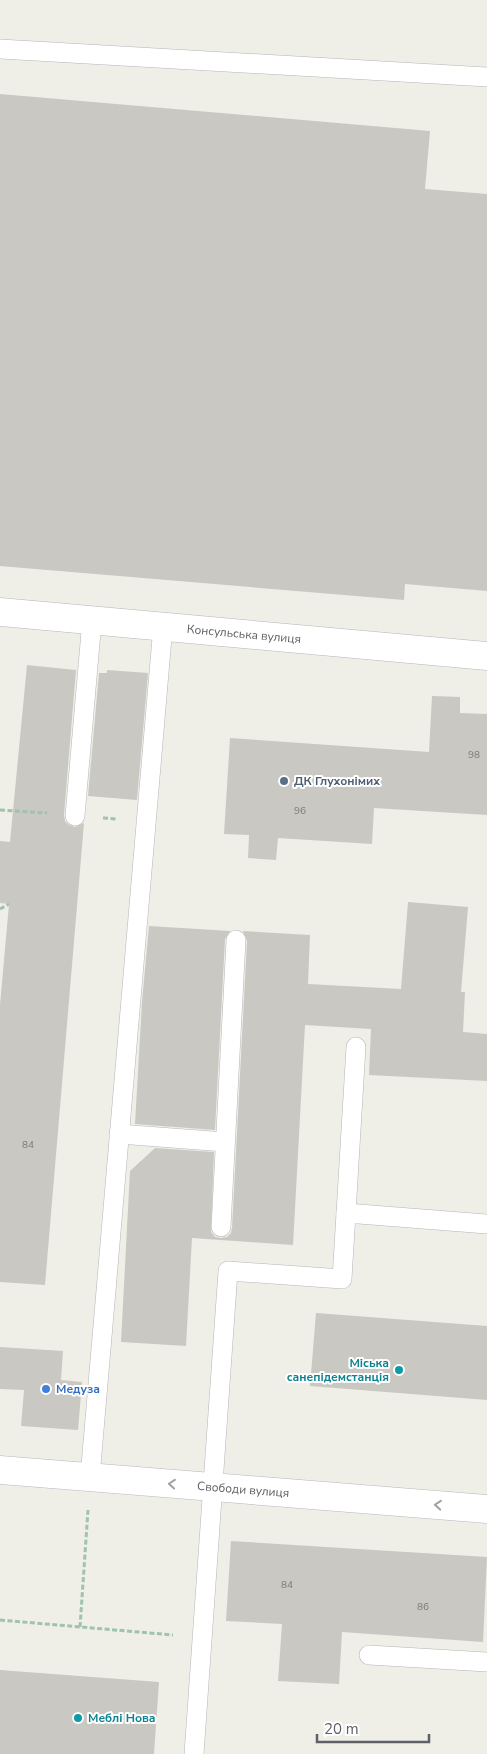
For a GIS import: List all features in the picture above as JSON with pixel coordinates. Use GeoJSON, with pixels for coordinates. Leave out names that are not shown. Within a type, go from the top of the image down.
{"type":"FeatureCollection","features":[{"type":"Feature","properties":{"kind":"street","name":"Консульська вулиця"},"geometry":{"type":"LineString","coordinates":[[0,612],[487,656]]}},
{"type":"Feature","properties":{"kind":"street","name":"Свободи вулиця"},"geometry":{"type":"LineString","coordinates":[[0,1470],[487,1509]]}},
{"type":"Feature","properties":{"kind":"lane"},"geometry":{"type":"LineString","coordinates":[[0,49],[487,77]]}},
{"type":"Feature","properties":{"kind":"lane"},"geometry":{"type":"LineString","coordinates":[[75,816],[92,620]]}},
{"type":"Feature","properties":{"kind":"lane"},"geometry":{"type":"LineString","coordinates":[[90,1477],[163,626]]}},
{"type":"Feature","properties":{"kind":"lane"},"geometry":{"type":"LineString","coordinates":[[221,1227],[236,940]]}},
{"type":"Feature","properties":{"kind":"lane"},"geometry":{"type":"LineString","coordinates":[[194,1754],[228,1271],[342,1279],[356,1047]]}},
{"type":"Feature","properties":{"kind":"lane"},"geometry":{"type":"LineString","coordinates":[[119,1134],[225,1142]]}},
{"type":"Feature","properties":{"kind":"lane"},"geometry":{"type":"LineString","coordinates":[[346,1214],[487,1224]]}},
{"type":"Feature","properties":{"kind":"lane"},"geometry":{"type":"LineString","coordinates":[[370,1655],[487,1662]]}},
{"type":"Feature","properties":{"kind":"path"},"geometry":{"type":"LineString","coordinates":[[0,909],[9,904]]}},
{"type":"Feature","properties":{"kind":"path"},"geometry":{"type":"LineString","coordinates":[[80,1627],[90,1477]]}},
{"type":"Feature","properties":{"kind":"path"},"geometry":{"type":"LineString","coordinates":[[0,1620],[201,1637]]}},
{"type":"Feature","properties":{"kind":"building"},"geometry":{"type":"Polygon","coordinates":[[[0,94],[430,131],[425,189],[487,194],[487,591],[405,584],[404,600],[0,566],[0,94]]]}},
{"type":"Feature","properties":{"kind":"building"},"geometry":{"type":"Polygon","coordinates":[[[27,665],[76,670],[64,815],[65,821],[69,825],[75,827],[84,823],[45,1285],[0,1282],[0,1005],[9,904],[0,903],[0,841],[10,842],[27,665]]]}},
{"type":"Feature","properties":{"kind":"building"},"geometry":{"type":"Polygon","coordinates":[[[107,670],[148,673],[137,800],[88,796],[99,673],[107,673],[107,670]]]}},
{"type":"Feature","properties":{"kind":"building"},"geometry":{"type":"Polygon","coordinates":[[[432,696],[460,697],[460,713],[487,714],[487,815],[374,808],[372,844],[278,838],[276,860],[248,858],[249,835],[224,834],[230,738],[429,752],[432,696]]]}},
{"type":"Feature","properties":{"kind":"building"},"geometry":{"type":"Polygon","coordinates":[[[408,902],[468,907],[461,992],[465,992],[463,1032],[487,1034],[487,1081],[369,1075],[371,1029],[305,1025],[293,1245],[192,1238],[186,1346],[121,1342],[130,1171],[155,1148],[214,1152],[211,1232],[215,1237],[221,1238],[227,1237],[231,1233],[247,941],[243,931],[310,935],[308,984],[401,989],[408,902]]]}},
{"type":"Feature","properties":{"kind":"building"},"geometry":{"type":"Polygon","coordinates":[[[149,926],[230,931],[225,939],[215,1130],[135,1124],[142,1002],[149,926]]]}},
{"type":"Feature","properties":{"kind":"building","name":"Міська санепідемстанція"},"geometry":{"type":"Polygon","coordinates":[[[316,1313],[487,1326],[487,1400],[310,1386],[316,1313]]]}},
{"type":"Feature","properties":{"kind":"building","name":"Медуза"},"geometry":{"type":"Polygon","coordinates":[[[0,1347],[63,1351],[61,1380],[82,1382],[78,1430],[21,1426],[24,1390],[0,1389],[0,1347]]]}},
{"type":"Feature","properties":{"kind":"building"},"geometry":{"type":"Polygon","coordinates":[[[231,1541],[487,1557],[483,1642],[342,1632],[339,1684],[278,1681],[282,1624],[226,1621],[231,1541]]]}},
{"type":"Feature","properties":{"kind":"building","name":"Меблі Нова"},"geometry":{"type":"Polygon","coordinates":[[[0,1670],[159,1682],[154,1754],[0,1754],[0,1670]]]}},
{"type":"Feature","properties":{"kind":"place","name":"ДК Глухонімих"},"geometry":{"type":"Point","coordinates":[284,781]}},
{"type":"Feature","properties":{"kind":"place","name":"Міська санепідемстанція"},"geometry":{"type":"Point","coordinates":[399,1370]}},
{"type":"Feature","properties":{"kind":"place","name":"Медуза"},"geometry":{"type":"Point","coordinates":[46,1389]}},
{"type":"Feature","properties":{"kind":"place","name":"Меблі Нова"},"geometry":{"type":"Point","coordinates":[78,1718]}}]}
